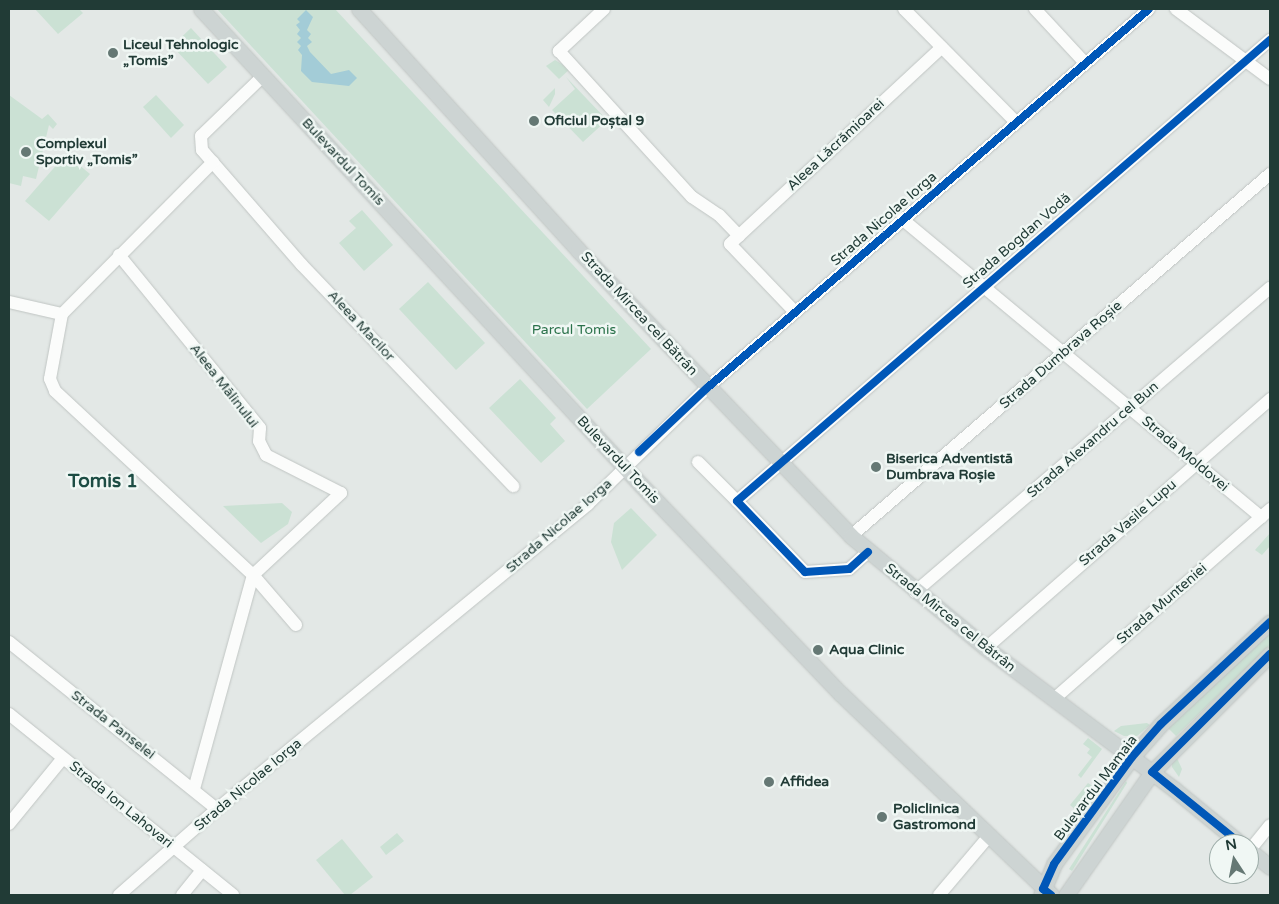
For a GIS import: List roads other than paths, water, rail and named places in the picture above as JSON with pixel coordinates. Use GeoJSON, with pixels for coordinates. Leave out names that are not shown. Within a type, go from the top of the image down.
{"type":"FeatureCollection","features":[{"type":"Feature","properties":{"kind":"main road","name":"Bulevardul Tomis"},"geometry":{"type":"LineString","coordinates":[[201,9],[624,467],[842,694],[989,836],[1045,893]]}},
{"type":"Feature","properties":{"kind":"main road","name":"Strada Mircea cel Bătrân"},"geometry":{"type":"LineString","coordinates":[[359,9],[708,388],[851,536],[915,592],[986,648],[1152,772],[1229,834]]}},
{"type":"Feature","properties":{"kind":"main road","name":"Bulevardul Mamaia"},"geometry":{"type":"LineString","coordinates":[[1045,893],[1054,864],[1132,757],[1161,724],[1270,622]]}},
{"type":"Feature","properties":{"kind":"main road"},"geometry":{"type":"LineString","coordinates":[[1066,895],[1152,772],[1270,654]]}},
{"type":"Feature","properties":{"kind":"main road"},"geometry":{"type":"LineString","coordinates":[[1259,858],[1270,867]]}},
{"type":"Feature","properties":{"kind":"street"},"geometry":{"type":"LineString","coordinates":[[604,9],[559,51],[692,197],[719,215],[735,240],[795,312]]}},
{"type":"Feature","properties":{"kind":"street"},"geometry":{"type":"LineString","coordinates":[[904,9],[1016,122]]}},
{"type":"Feature","properties":{"kind":"street"},"geometry":{"type":"LineString","coordinates":[[1035,9],[1085,63]]}},
{"type":"Feature","properties":{"kind":"street","name":"Strada Nicolae Iorga"},"geometry":{"type":"LineString","coordinates":[[119,895],[217,809],[537,548],[588,504],[624,467],[708,388],[902,219],[1149,9]]}},
{"type":"Feature","properties":{"kind":"street"},"geometry":{"type":"LineString","coordinates":[[1176,9],[1270,79]]}},
{"type":"Feature","properties":{"kind":"street","name":"Strada Bogdan Vodă"},"geometry":{"type":"LineString","coordinates":[[737,501],[780,461],[1270,40]]}},
{"type":"Feature","properties":{"kind":"street","name":"Aleea Lăcrămioarei"},"geometry":{"type":"LineString","coordinates":[[735,240],[942,47]]}},
{"type":"Feature","properties":{"kind":"street"},"geometry":{"type":"LineString","coordinates":[[263,76],[201,136],[202,150],[213,162],[62,314],[50,379],[55,391],[253,574],[296,625]]}},
{"type":"Feature","properties":{"kind":"street","name":"Aleea Macilor"},"geometry":{"type":"LineString","coordinates":[[213,162],[302,265],[513,486]]}},
{"type":"Feature","properties":{"kind":"street","name":"Strada Dumbrava Roșie"},"geometry":{"type":"LineString","coordinates":[[851,536],[1270,174]]}},
{"type":"Feature","properties":{"kind":"street","name":"Strada Moldovei"},"geometry":{"type":"LineString","coordinates":[[902,219],[1196,464],[1265,513]]}},
{"type":"Feature","properties":{"kind":"street","name":"Aleea Mălinului"},"geometry":{"type":"LineString","coordinates":[[120,255],[260,428],[259,441],[266,455],[341,493],[253,574]]}},
{"type":"Feature","properties":{"kind":"street","name":"Strada Alexandru cel Bun"},"geometry":{"type":"LineString","coordinates":[[915,592],[1270,288]]}},
{"type":"Feature","properties":{"kind":"street"},"geometry":{"type":"LineString","coordinates":[[9,302],[62,314]]}},
{"type":"Feature","properties":{"kind":"street","name":"Strada Vasile Lupu"},"geometry":{"type":"LineString","coordinates":[[986,648],[1270,400]]}},
{"type":"Feature","properties":{"kind":"street"},"geometry":{"type":"LineString","coordinates":[[698,462],[805,572],[849,570],[868,552]]}},
{"type":"Feature","properties":{"kind":"street","name":"Strada Munteniei"},"geometry":{"type":"LineString","coordinates":[[1054,699],[1265,513]]}},
{"type":"Feature","properties":{"kind":"street"},"geometry":{"type":"LineString","coordinates":[[194,789],[253,574]]}},
{"type":"Feature","properties":{"kind":"street","name":"Strada Panselei"},"geometry":{"type":"LineString","coordinates":[[9,642],[217,809]]}},
{"type":"Feature","properties":{"kind":"street","name":"Strada Ion Lahovari"},"geometry":{"type":"LineString","coordinates":[[9,714],[233,895]]}},
{"type":"Feature","properties":{"kind":"street"},"geometry":{"type":"LineString","coordinates":[[9,824],[63,758]]}},
{"type":"Feature","properties":{"kind":"street"},"geometry":{"type":"LineString","coordinates":[[1259,838],[1270,825]]}},
{"type":"Feature","properties":{"kind":"street"},"geometry":{"type":"LineString","coordinates":[[940,895],[989,836]]}},
{"type":"Feature","properties":{"kind":"street"},"geometry":{"type":"LineString","coordinates":[[182,895],[202,870]]}},
{"type":"Feature","properties":{"kind":"water"},"geometry":{"type":"Polygon","coordinates":[[[306,10],[313,17],[307,30],[311,34],[308,38],[312,42],[307,46],[310,52],[331,74],[349,70],[357,78],[349,86],[312,82],[301,71],[302,55],[298,50],[301,46],[297,42],[301,38],[297,34],[300,30],[296,25],[300,22],[297,19],[306,10]]]}},
{"type":"Feature","properties":{"kind":"place","name":"Liceul Tehnologic „Tomis”"},"geometry":{"type":"Point","coordinates":[113,53]}},
{"type":"Feature","properties":{"kind":"place","name":"Oficiul Poștal 9"},"geometry":{"type":"Point","coordinates":[534,121]}},
{"type":"Feature","properties":{"kind":"place","name":"Complexul Sportiv „Tomis”"},"geometry":{"type":"Point","coordinates":[26,152]}},
{"type":"Feature","properties":{"kind":"place","name":"Biserica Adventistă Dumbrava Roșie"},"geometry":{"type":"Point","coordinates":[876,467]}},
{"type":"Feature","properties":{"kind":"place","name":"Aqua Clinic"},"geometry":{"type":"Point","coordinates":[818,650]}},
{"type":"Feature","properties":{"kind":"place","name":"Affidea"},"geometry":{"type":"Point","coordinates":[769,782]}},
{"type":"Feature","properties":{"kind":"place","name":"Policlinica Gastromond"},"geometry":{"type":"Point","coordinates":[882,817]}},
{"type":"Feature","properties":{"kind":"district","name":"Tomis 1"},"geometry":{"type":"Point","coordinates":[103,482]}},
{"type":"Feature","properties":{"kind":"park label","name":"Parcul Tomis"},"geometry":{"type":"Point","coordinates":[574,330]}}]}
